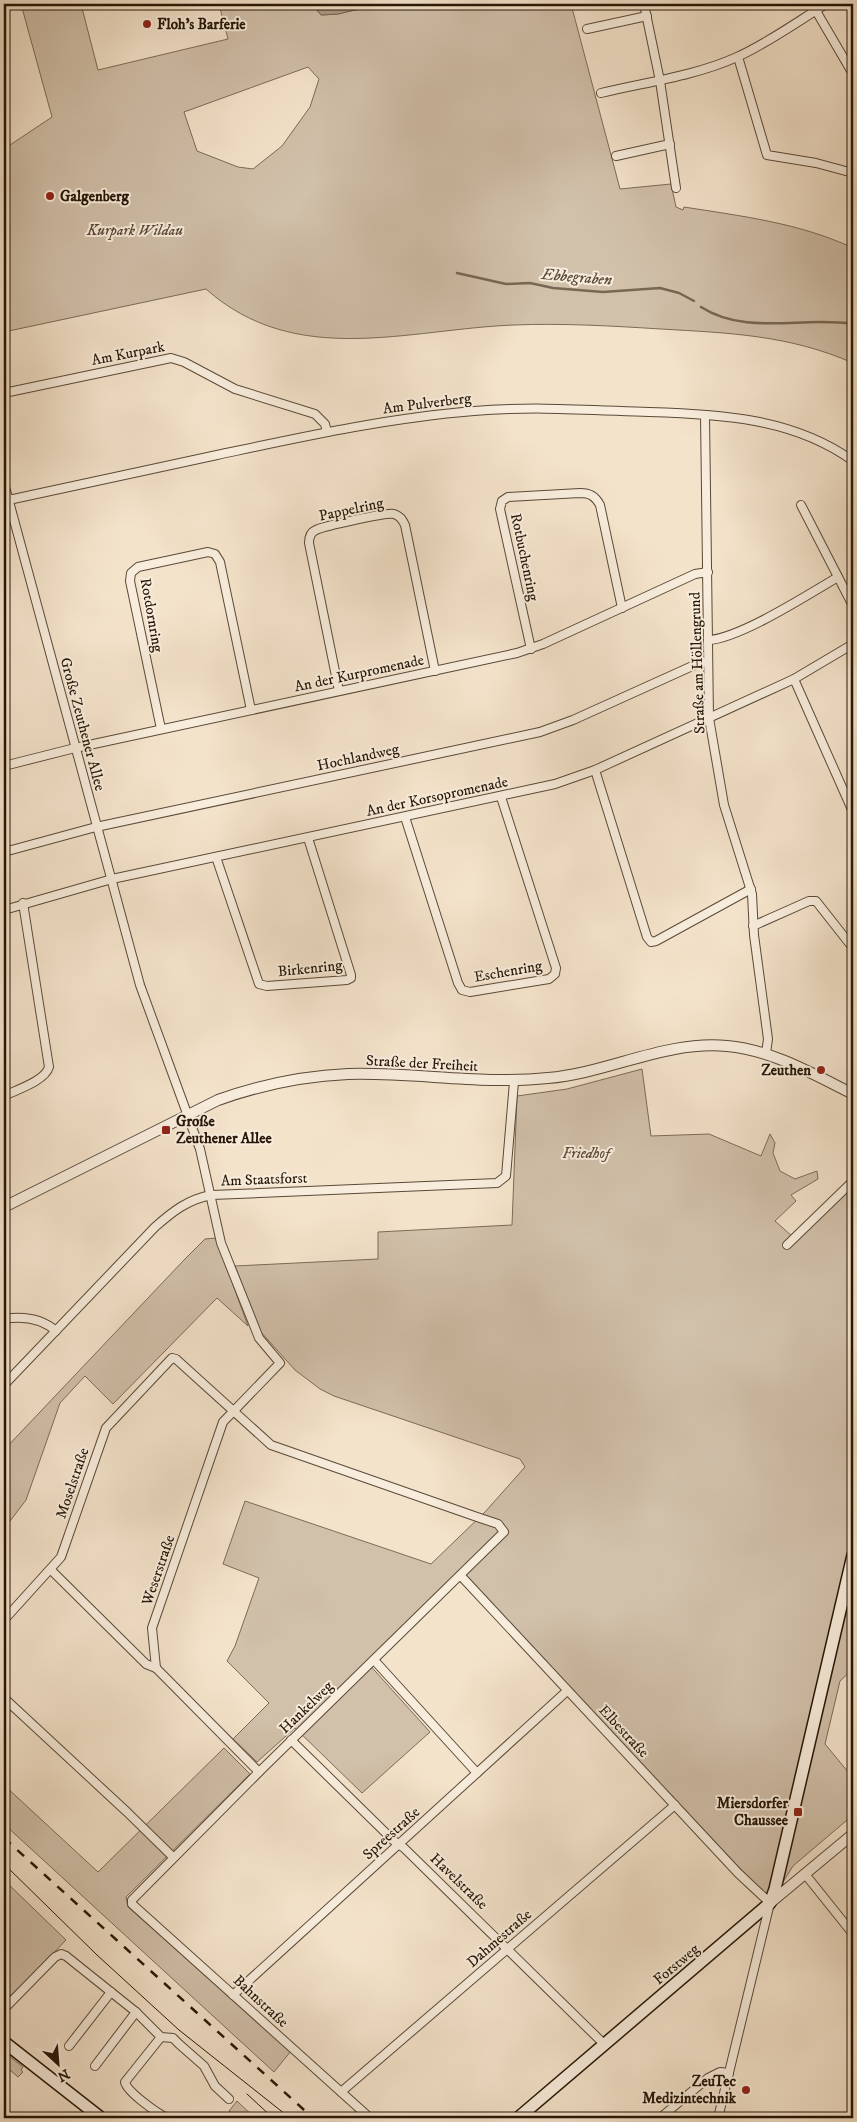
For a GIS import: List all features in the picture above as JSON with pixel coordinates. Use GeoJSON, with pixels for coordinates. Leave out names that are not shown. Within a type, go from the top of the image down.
{"type":"FeatureCollection","features":[{"type":"Feature","properties":{"kind":"main road"},"geometry":{"type":"LineString","coordinates":[[770,1903],[775,1889],[853,1555]]}},
{"type":"Feature","properties":{"kind":"main road","name":"Forstweg"},"geometry":{"type":"LineString","coordinates":[[518,2118],[770,1903]]}},
{"type":"Feature","properties":{"kind":"main road"},"geometry":{"type":"LineString","coordinates":[[4,2042],[101,2118]]}},
{"type":"Feature","properties":{"kind":"street"},"geometry":{"type":"LineString","coordinates":[[135,4],[140,4]]}},
{"type":"Feature","properties":{"kind":"street"},"geometry":{"type":"LineString","coordinates":[[644,4],[660,81],[676,188]]}},
{"type":"Feature","properties":{"kind":"street"},"geometry":{"type":"LineString","coordinates":[[602,93],[690,73],[738,56],[814,7],[826,4]]}},
{"type":"Feature","properties":{"kind":"street"},"geometry":{"type":"LineString","coordinates":[[814,7],[853,74]]}},
{"type":"Feature","properties":{"kind":"street"},"geometry":{"type":"LineString","coordinates":[[587,29],[647,16]]}},
{"type":"Feature","properties":{"kind":"street"},"geometry":{"type":"LineString","coordinates":[[738,56],[767,155],[853,173]]}},
{"type":"Feature","properties":{"kind":"street"},"geometry":{"type":"LineString","coordinates":[[616,156],[670,144]]}},
{"type":"Feature","properties":{"kind":"street","name":"Am Kurpark"},"geometry":{"type":"LineString","coordinates":[[4,393],[171,358],[184,362],[235,388],[315,414],[321,418],[327,432]]}},
{"type":"Feature","properties":{"kind":"street","name":"Am Pulverberg"},"geometry":{"type":"LineString","coordinates":[[6,501],[327,432],[417,416],[529,408],[705,415],[761,422],[790,429],[819,440],[853,461]]}},
{"type":"Feature","properties":{"kind":"street","name":"Straße am Höllengrund"},"geometry":{"type":"LineString","coordinates":[[705,415],[709,718],[724,805],[751,889],[753,926],[768,1039],[766,1053]]}},
{"type":"Feature","properties":{"kind":"street","name":"Große Zeuthener Allee"},"geometry":{"type":"LineString","coordinates":[[4,486],[6,501],[140,984],[187,1114],[212,1195],[221,1243],[259,1338],[280,1363]]}},
{"type":"Feature","properties":{"kind":"street","name":"Rotbuchenring"},"geometry":{"type":"LineString","coordinates":[[531,649],[500,508],[502,501],[508,497],[580,492],[590,494],[596,498],[600,505],[622,608]]}},
{"type":"Feature","properties":{"kind":"street"},"geometry":{"type":"LineString","coordinates":[[801,505],[853,606]]}},
{"type":"Feature","properties":{"kind":"street","name":"Pappelring"},"geometry":{"type":"LineString","coordinates":[[340,692],[309,543],[310,536],[315,530],[356,520],[392,513],[400,517],[405,525],[435,671]]}},
{"type":"Feature","properties":{"kind":"street","name":"Rotdornring"},"geometry":{"type":"LineString","coordinates":[[161,729],[130,581],[131,573],[138,567],[208,552],[217,556],[251,710]]}},
{"type":"Feature","properties":{"kind":"street","name":"An der Kurpromenade"},"geometry":{"type":"LineString","coordinates":[[4,766],[75,748],[531,649],[695,574],[708,572]]}},
{"type":"Feature","properties":{"kind":"street"},"geometry":{"type":"LineString","coordinates":[[708,640],[717,640],[758,622],[838,577]]}},
{"type":"Feature","properties":{"kind":"street","name":"An der Korsopromenade"},"geometry":{"type":"LineString","coordinates":[[4,910],[112,879],[555,784],[595,770],[794,679],[853,644]]}},
{"type":"Feature","properties":{"kind":"street","name":"Hochlandweg"},"geometry":{"type":"LineString","coordinates":[[4,852],[96,827],[540,732],[573,720],[699,662],[708,662]]}},
{"type":"Feature","properties":{"kind":"street"},"geometry":{"type":"LineString","coordinates":[[794,679],[853,812]]}},
{"type":"Feature","properties":{"kind":"street"},"geometry":{"type":"LineString","coordinates":[[595,770],[647,937],[651,942],[751,889]]}},
{"type":"Feature","properties":{"kind":"street","name":"Eschenring"},"geometry":{"type":"LineString","coordinates":[[405,817],[458,983],[462,990],[470,992],[549,979],[555,974],[556,968],[501,797]]}},
{"type":"Feature","properties":{"kind":"street","name":"Birkenring"},"geometry":{"type":"LineString","coordinates":[[216,857],[259,984],[267,986],[347,980],[352,975],[308,838]]}},
{"type":"Feature","properties":{"kind":"street"},"geometry":{"type":"LineString","coordinates":[[753,926],[809,901],[816,901],[853,948]]}},
{"type":"Feature","properties":{"kind":"street"},"geometry":{"type":"LineString","coordinates":[[4,1096],[48,1072],[49,1067],[23,903]]}},
{"type":"Feature","properties":{"kind":"street","name":"Straße der Freiheit"},"geometry":{"type":"LineString","coordinates":[[4,1207],[187,1114],[254,1088],[318,1076],[362,1074],[514,1082],[572,1075],[696,1046],[726,1046],[766,1053],[853,1094]]}},
{"type":"Feature","properties":{"kind":"street","name":"Am Staatsforst"},"geometry":{"type":"LineString","coordinates":[[4,1385],[172,1212],[197,1198],[212,1195],[497,1183],[506,1176],[514,1082]]}},
{"type":"Feature","properties":{"kind":"street"},"geometry":{"type":"LineString","coordinates":[[787,1245],[853,1181]]}},
{"type":"Feature","properties":{"kind":"street"},"geometry":{"type":"LineString","coordinates":[[4,1319],[20,1318],[34,1320],[50,1326],[56,1331]]}},
{"type":"Feature","properties":{"kind":"street","name":"Moselstraße"},"geometry":{"type":"LineString","coordinates":[[4,1620],[51,1570],[64,1550],[106,1428],[172,1358],[176,1359],[233,1412]]}},
{"type":"Feature","properties":{"kind":"street","name":"Weserstraße"},"geometry":{"type":"LineString","coordinates":[[156,1668],[152,1628],[223,1422],[280,1363]]}},
{"type":"Feature","properties":{"kind":"street","name":"Hankelweg"},"geometry":{"type":"LineString","coordinates":[[132,1904],[132,1900],[291,1740],[504,1532],[498,1524],[477,1516],[271,1446],[233,1412]]}},
{"type":"Feature","properties":{"kind":"street"},"geometry":{"type":"LineString","coordinates":[[51,1570],[146,1664],[156,1668],[259,1772]]}},
{"type":"Feature","properties":{"kind":"street","name":"Elbestraße"},"geometry":{"type":"LineString","coordinates":[[461,1576],[738,1873],[770,1903]]}},
{"type":"Feature","properties":{"kind":"street"},"geometry":{"type":"LineString","coordinates":[[374,1660],[477,1773]]}},
{"type":"Feature","properties":{"kind":"street","name":"Spreestraße"},"geometry":{"type":"LineString","coordinates":[[233,1995],[567,1691]]}},
{"type":"Feature","properties":{"kind":"street"},"geometry":{"type":"LineString","coordinates":[[4,1698],[173,1858]]}},
{"type":"Feature","properties":{"kind":"street","name":"Havelstraße"},"geometry":{"type":"LineString","coordinates":[[291,1740],[605,2045]]}},
{"type":"Feature","properties":{"kind":"street","name":"Dahmestraße"},"geometry":{"type":"LineString","coordinates":[[341,2092],[675,1805]]}},
{"type":"Feature","properties":{"kind":"street","name":"Forstweg"},"geometry":{"type":"LineString","coordinates":[[770,1903],[853,1834]]}},
{"type":"Feature","properties":{"kind":"street"},"geometry":{"type":"LineString","coordinates":[[806,1874],[853,1934]]}},
{"type":"Feature","properties":{"kind":"street"},"geometry":{"type":"LineString","coordinates":[[718,2118],[770,1903]]}},
{"type":"Feature","properties":{"kind":"street","name":"Bahnstraße"},"geometry":{"type":"LineString","coordinates":[[132,1904],[370,2118]]}},
{"type":"Feature","properties":{"kind":"street"},"geometry":{"type":"LineString","coordinates":[[4,2009],[48,1964],[60,1954],[66,1956],[136,2012],[161,2037],[173,2038],[204,2066],[215,2086],[229,2099]]}},
{"type":"Feature","properties":{"kind":"street"},"geometry":{"type":"LineString","coordinates":[[69,2046],[111,1992]]}},
{"type":"Feature","properties":{"kind":"street"},"geometry":{"type":"LineString","coordinates":[[95,2066],[136,2012]]}},
{"type":"Feature","properties":{"kind":"street"},"geometry":{"type":"LineString","coordinates":[[161,2037],[125,2082],[126,2087],[167,2118]]}},
{"type":"Feature","properties":{"kind":"street"},"geometry":{"type":"LineString","coordinates":[[660,2118],[714,2074],[720,2072],[729,2073]]}},
{"type":"Feature","properties":{"kind":"green space","name":"Kurpark Wildau"},"geometry":{"type":"Polygon","coordinates":[[[21,4],[81,4],[98,70],[228,39],[219,4],[312,4],[321,15],[338,14],[359,9],[357,4],[571,4],[620,189],[671,184],[676,207],[683,210],[684,207],[791,226],[833,239],[853,248],[853,363],[806,346],[759,337],[711,332],[606,326],[514,325],[394,336],[315,337],[277,329],[241,314],[206,289],[4,332],[4,147],[52,117],[21,4]],[[308,67],[184,112],[197,151],[238,167],[253,169],[282,146],[310,107],[319,79],[308,67]]]}},
{"type":"Feature","properties":{"kind":"green space","name":"Friedhof"},"geometry":{"type":"Polygon","coordinates":[[[642,1069],[651,1136],[709,1134],[761,1156],[770,1134],[775,1143],[773,1153],[780,1171],[795,1179],[817,1171],[818,1179],[791,1195],[796,1201],[775,1221],[793,1237],[853,1178],[853,1669],[840,1681],[825,1744],[853,1778],[853,1815],[793,1866],[778,1890],[767,1894],[762,1892],[463,1572],[367,1662],[430,1732],[362,1793],[295,1728],[257,1762],[233,1739],[269,1703],[227,1661],[235,1646],[259,1578],[223,1564],[245,1501],[431,1564],[485,1512],[525,1467],[520,1459],[334,1396],[320,1389],[295,1370],[260,1331],[235,1266],[378,1259],[378,1232],[512,1225],[517,1096],[567,1089],[642,1069]]]}},
{"type":"Feature","properties":{"kind":"green space"},"geometry":{"type":"Polygon","coordinates":[[[216,1238],[248,1326],[217,1298],[113,1404],[85,1376],[60,1403],[26,1500],[4,1529],[4,1450],[205,1239],[216,1238]]]}},
{"type":"Feature","properties":{"kind":"green space"},"geometry":{"type":"Polygon","coordinates":[[[224,1748],[250,1774],[126,1897],[128,1907],[291,2051],[274,2072],[4,1824],[4,1785],[98,1872],[224,1748]]]}},
{"type":"Feature","properties":{"kind":"green space"},"geometry":{"type":"Polygon","coordinates":[[[4,1880],[66,1940],[4,2005],[4,1880]]]}},
{"type":"Feature","properties":{"kind":"green space"},"geometry":{"type":"Polygon","coordinates":[[[4,2052],[23,2067],[21,2070],[23,2072],[18,2077],[4,2065],[4,2052]]]}},
{"type":"Feature","properties":{"kind":"green space"},"geometry":{"type":"Polygon","coordinates":[[[237,2101],[255,2118],[237,2118],[229,2111],[237,2101]]]}},
{"type":"Feature","properties":{"kind":"shaded area"},"geometry":{"type":"Polygon","coordinates":[[[312,4],[357,4],[359,9],[338,14],[321,15],[312,4]]]}},
{"type":"Feature","properties":{"kind":"waterway","name":"Ebbegraben"},"geometry":{"type":"LineString","coordinates":[[457,273],[506,284],[530,283],[553,288],[603,292],[660,288],[679,293],[694,301]]}},
{"type":"Feature","properties":{"kind":"waterway","name":"Ebbegraben"},"geometry":{"type":"LineString","coordinates":[[701,307],[718,316],[737,321],[756,323],[834,322],[853,324]]}},
{"type":"Feature","properties":{"kind":"tram line"},"geometry":{"type":"LineString","coordinates":[[4,1864],[97,1955],[179,2030],[290,2118]]}},
{"type":"Feature","properties":{"kind":"tram line"},"geometry":{"type":"LineString","coordinates":[[247,2094],[273,2118]]}},
{"type":"Feature","properties":{"kind":"railway"},"geometry":{"type":"LineString","coordinates":[[4,1838],[313,2118]]}},
{"type":"Feature","properties":{"kind":"place","name":"Floh’s Barferie"},"geometry":{"type":"Point","coordinates":[147,24]}},
{"type":"Feature","properties":{"kind":"place","name":"Galgenberg"},"geometry":{"type":"Point","coordinates":[50,196]}},
{"type":"Feature","properties":{"kind":"place","name":"Zeuthen"},"geometry":{"type":"Point","coordinates":[821,1070]}},
{"type":"Feature","properties":{"kind":"place","name":"Große Zeuthener Allee"},"geometry":{"type":"Point","coordinates":[166,1130]}},
{"type":"Feature","properties":{"kind":"place","name":"Miersdorfer Chaussee"},"geometry":{"type":"Point","coordinates":[798,1812]}},
{"type":"Feature","properties":{"kind":"place","name":"ZeuTec Medizintechnik"},"geometry":{"type":"Point","coordinates":[746,2090]}}]}
